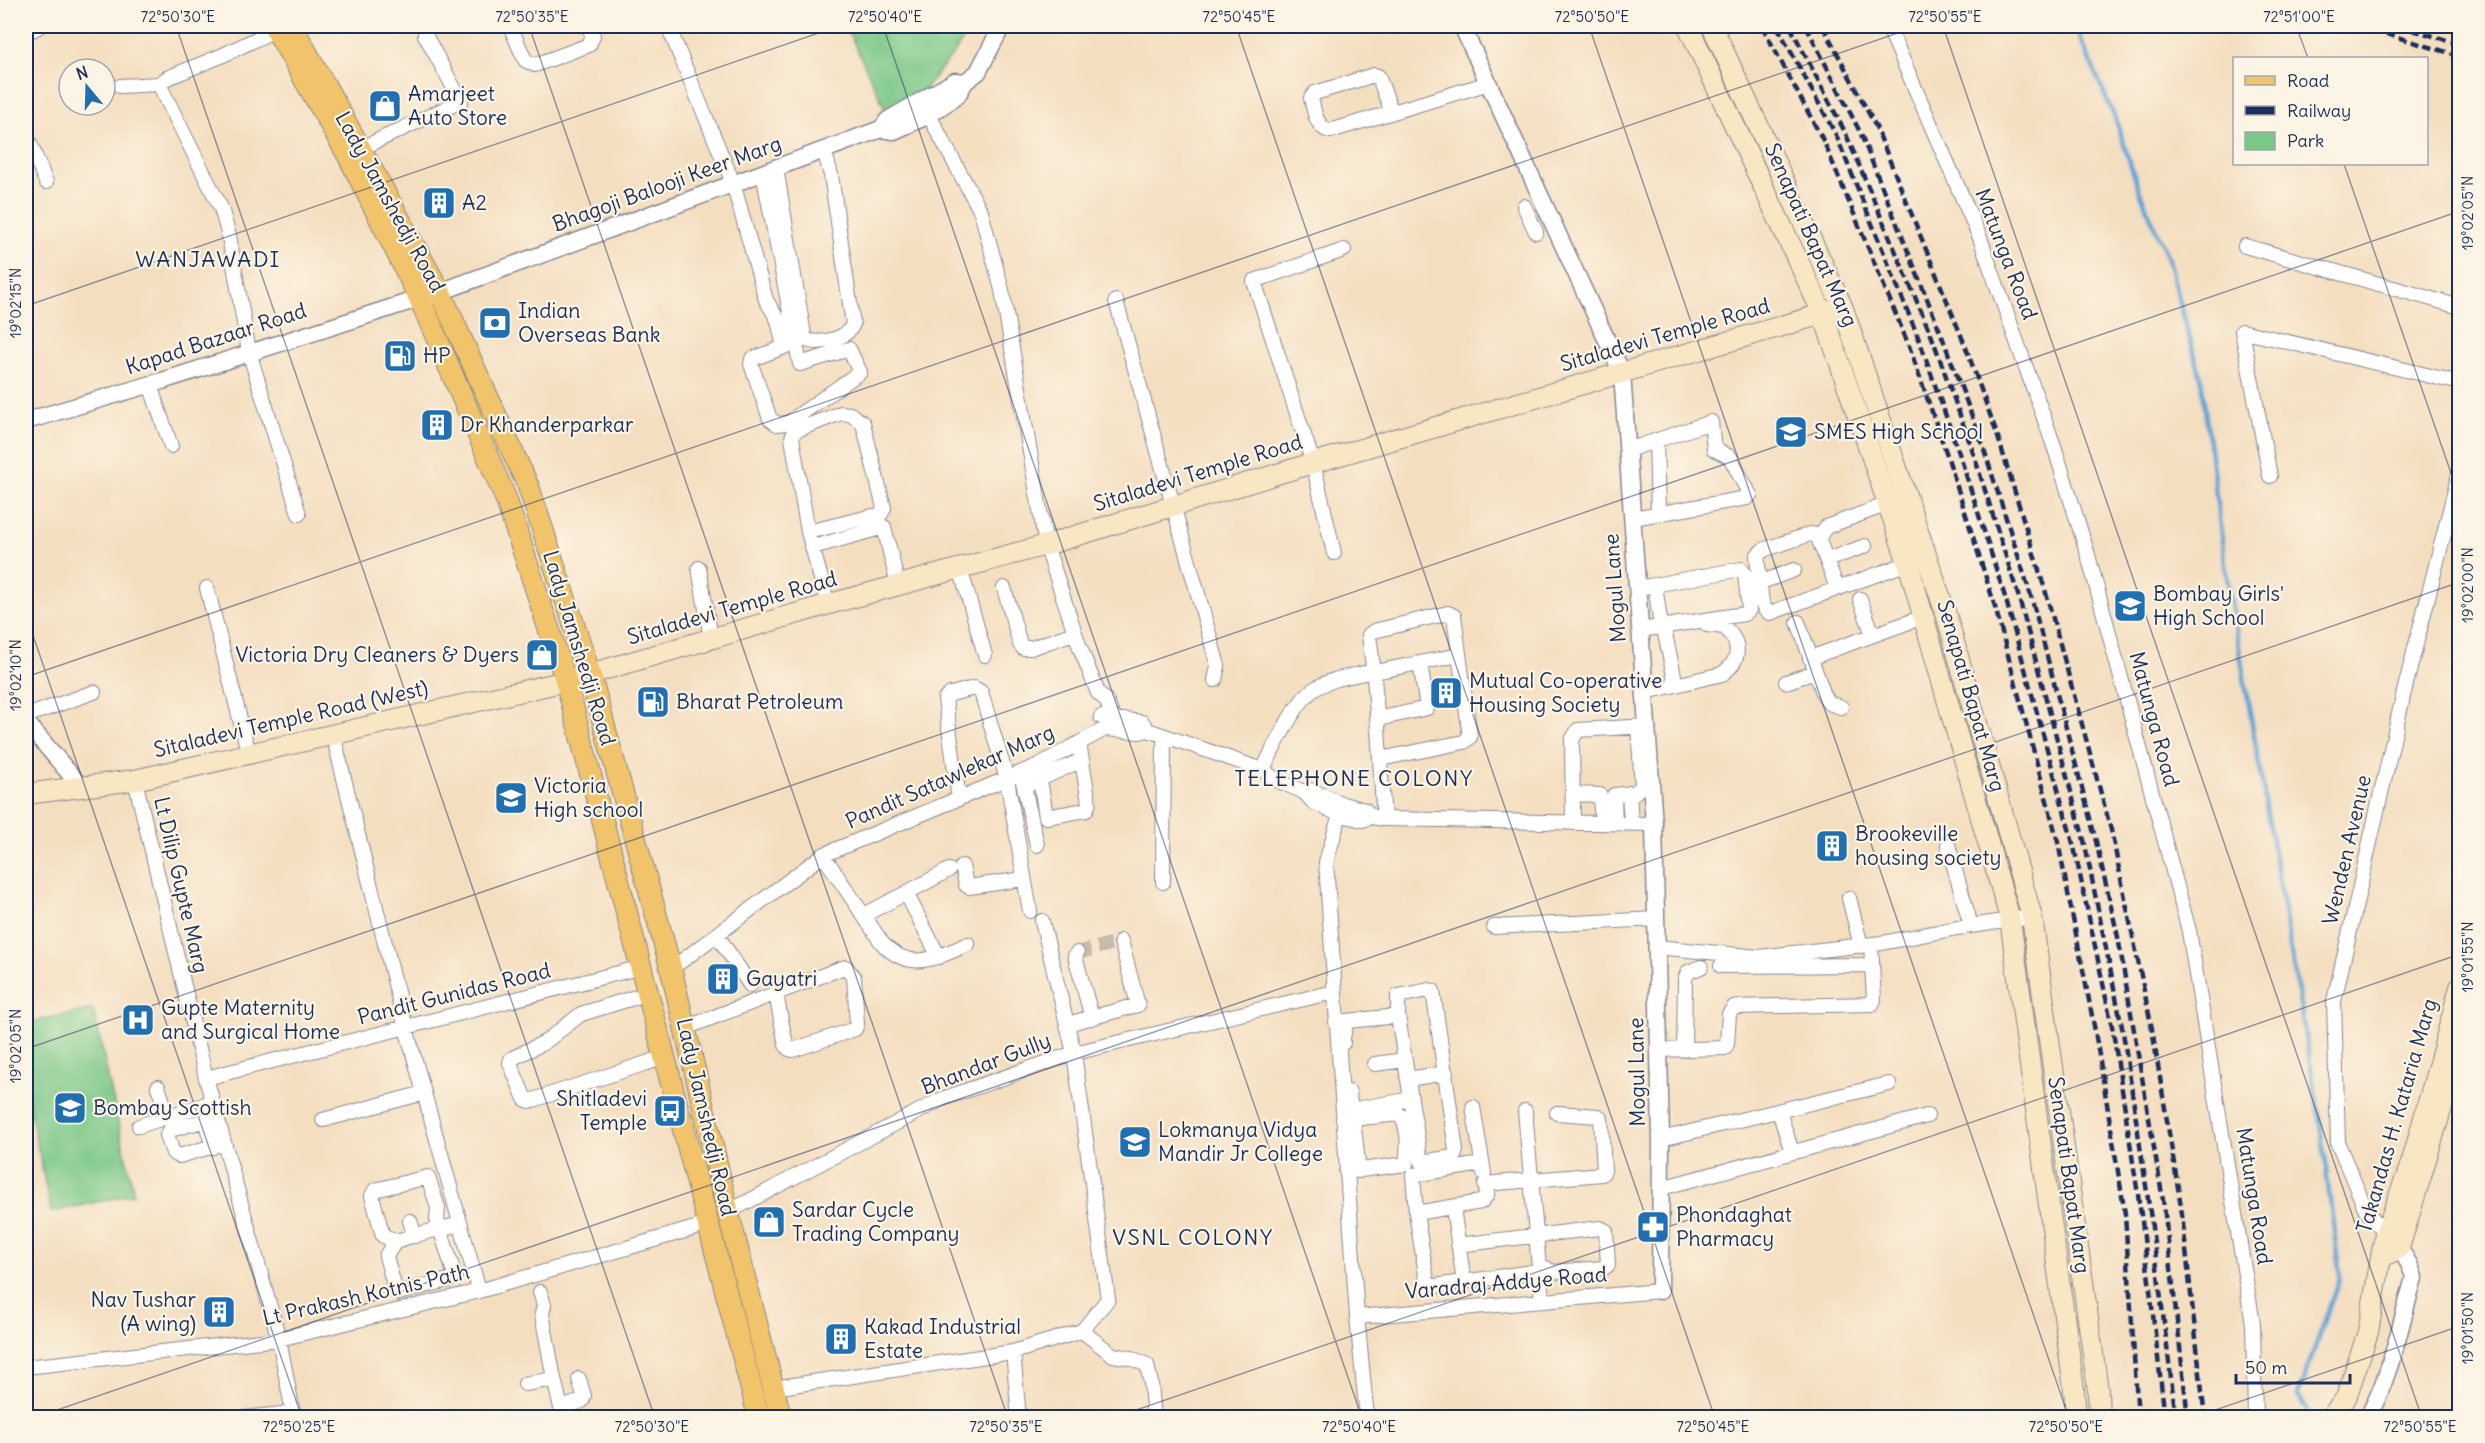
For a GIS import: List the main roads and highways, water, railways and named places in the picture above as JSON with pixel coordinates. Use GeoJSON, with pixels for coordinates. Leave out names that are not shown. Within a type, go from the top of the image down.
{"type":"FeatureCollection","features":[{"type":"Feature","properties":{"kind":"main road","name":"Senapati Bapat Marg"},"geometry":{"type":"LineString","coordinates":[[1688,26],[1823,314],[1888,504],[1917,560],[1959,658],[2032,917],[2098,1390],[2099,1418]]}},
{"type":"Feature","properties":{"kind":"main road","name":"Senapati Bapat Marg"},"geometry":{"type":"LineString","coordinates":[[1712,26],[1844,308],[1917,560],[1923,617],[2010,919],[2073,1377],[2076,1418]]}},
{"type":"Feature","properties":{"kind":"main road","name":"Lady Jamshedji Road"},"geometry":{"type":"LineString","coordinates":[[281,27],[362,148],[440,292],[529,489],[590,674],[671,969],[728,1212],[780,1418]]}},
{"type":"Feature","properties":{"kind":"main road","name":"Lady Jamshedji Road"},"geometry":{"type":"LineString","coordinates":[[281,27],[350,159],[418,297],[506,499],[566,681],[759,1418]]}},
{"type":"Feature","properties":{"kind":"main road"},"geometry":{"type":"LineString","coordinates":[[1772,205],[1791,196]]}},
{"type":"Feature","properties":{"kind":"main road","name":"Sitaladevi Temple Road"},"geometry":{"type":"LineString","coordinates":[[566,681],[828,604],[1046,545],[1171,505],[1844,308]]}},
{"type":"Feature","properties":{"kind":"main road"},"geometry":{"type":"LineString","coordinates":[[1937,665],[1959,658]]}},
{"type":"Feature","properties":{"kind":"main road","name":"Sitaladevi Temple Road (West)"},"geometry":{"type":"LineString","coordinates":[[26,794],[135,780],[566,681]]}},
{"type":"Feature","properties":{"kind":"main road"},"geometry":{"type":"LineString","coordinates":[[1975,796],[1996,790]]}},
{"type":"Feature","properties":{"kind":"main road","name":"Takandas H. Kataria Marg"},"geometry":{"type":"LineString","coordinates":[[2418,1164],[2460,987]]}},
{"type":"Feature","properties":{"kind":"main road","name":"Takandas H. Kataria Marg"},"geometry":{"type":"LineString","coordinates":[[2330,1418],[2346,1398],[2368,1332],[2381,1258],[2392,1241],[2460,1048]]}},
{"type":"Feature","properties":{"kind":"waterway"},"geometry":{"type":"LineString","coordinates":[[2075,26],[2115,118],[2138,187],[2167,256],[2201,378],[2226,572],[2319,1115],[2340,1277],[2298,1395],[2308,1412]]}},
{"type":"Feature","properties":{"kind":"tunnel"},"geometry":{"type":"LineString","coordinates":[[1077,953],[1121,941]]}},
{"type":"Feature","properties":{"kind":"railway"},"geometry":{"type":"LineString","coordinates":[[1762,26],[1824,142],[1909,346],[1947,455],[1994,603],[2058,842],[2095,1031],[2125,1214],[2138,1418]]}},
{"type":"Feature","properties":{"kind":"railway"},"geometry":{"type":"LineString","coordinates":[[1777,26],[1836,135],[1920,342],[1961,459],[2006,600],[2074,847],[2113,1031],[2142,1221],[2165,1418]]}},
{"type":"Feature","properties":{"kind":"railway"},"geometry":{"type":"LineString","coordinates":[[1790,26],[1845,132],[1932,337],[1972,449],[2019,598],[2084,840],[2123,1032],[2151,1219],[2176,1418]]}},
{"type":"Feature","properties":{"kind":"railway"},"geometry":{"type":"LineString","coordinates":[[1806,26],[1860,132],[1940,331],[1982,443],[2031,596],[2095,837],[2118,937],[2164,1206],[2188,1418]]}},
{"type":"Feature","properties":{"kind":"railway"},"geometry":{"type":"LineString","coordinates":[[1823,26],[1876,127],[1965,345],[1997,434],[2046,593],[2111,830],[2152,1029],[2181,1206],[2205,1418]]}},
{"type":"Feature","properties":{"kind":"railway"},"geometry":{"type":"LineString","coordinates":[[2360,26],[2460,56]]}},
{"type":"Feature","properties":{"kind":"railway"},"geometry":{"type":"LineString","coordinates":[[2399,26],[2460,44]]}},
{"type":"Feature","properties":{"kind":"place","name":"Amarjeet Auto Store"},"geometry":{"type":"Point","coordinates":[385,106]}},
{"type":"Feature","properties":{"kind":"place","name":"A2"},"geometry":{"type":"Point","coordinates":[439,203]}},
{"type":"Feature","properties":{"kind":"place","name":"Indian Overseas Bank"},"geometry":{"type":"Point","coordinates":[495,323]}},
{"type":"Feature","properties":{"kind":"place","name":"HP"},"geometry":{"type":"Point","coordinates":[400,356]}},
{"type":"Feature","properties":{"kind":"place","name":"Dr Khanderparkar"},"geometry":{"type":"Point","coordinates":[437,425]}},
{"type":"Feature","properties":{"kind":"place","name":"SMES High School"},"geometry":{"type":"Point","coordinates":[1791,432]}},
{"type":"Feature","properties":{"kind":"place","name":"Bombay Girls' High School"},"geometry":{"type":"Point","coordinates":[2130,606]}},
{"type":"Feature","properties":{"kind":"place","name":"Victoria Dry Cleaners & Dyers"},"geometry":{"type":"Point","coordinates":[542,655]}},
{"type":"Feature","properties":{"kind":"place","name":"Mutual Co-operative Housing Society"},"geometry":{"type":"Point","coordinates":[1446,693]}},
{"type":"Feature","properties":{"kind":"place","name":"Bharat Petroleum"},"geometry":{"type":"Point","coordinates":[653,702]}},
{"type":"Feature","properties":{"kind":"place","name":"Victoria High school"},"geometry":{"type":"Point","coordinates":[511,798]}},
{"type":"Feature","properties":{"kind":"place","name":"Brookeville housing society"},"geometry":{"type":"Point","coordinates":[1832,846]}},
{"type":"Feature","properties":{"kind":"place","name":"Gayatri"},"geometry":{"type":"Point","coordinates":[723,979]}},
{"type":"Feature","properties":{"kind":"place","name":"Gupte Maternity and Surgical Home"},"geometry":{"type":"Point","coordinates":[138,1020]}},
{"type":"Feature","properties":{"kind":"place","name":"Bombay Scottish"},"geometry":{"type":"Point","coordinates":[70,1108]}},
{"type":"Feature","properties":{"kind":"place","name":"Shitladevi Temple"},"geometry":{"type":"Point","coordinates":[670,1111]}},
{"type":"Feature","properties":{"kind":"place","name":"Lokmanya Vidya Mandir Jr College"},"geometry":{"type":"Point","coordinates":[1135,1142]}},
{"type":"Feature","properties":{"kind":"place","name":"Sardar Cycle Trading Company"},"geometry":{"type":"Point","coordinates":[769,1222]}},
{"type":"Feature","properties":{"kind":"place","name":"Phondaghat Pharmacy"},"geometry":{"type":"Point","coordinates":[1653,1227]}},
{"type":"Feature","properties":{"kind":"place","name":"Nav Tushar (A wing)"},"geometry":{"type":"Point","coordinates":[219,1312]}},
{"type":"Feature","properties":{"kind":"place","name":"Kakad Industrial Estate"},"geometry":{"type":"Point","coordinates":[841,1339]}},
{"type":"Feature","properties":{"kind":"district","name":"WANJAWADI"},"geometry":{"type":"Point","coordinates":[208,259]}},
{"type":"Feature","properties":{"kind":"district","name":"TELEPHONE COLONY"},"geometry":{"type":"Point","coordinates":[1354,778]}},
{"type":"Feature","properties":{"kind":"district","name":"VSNL COLONY"},"geometry":{"type":"Point","coordinates":[1193,1237]}}]}
